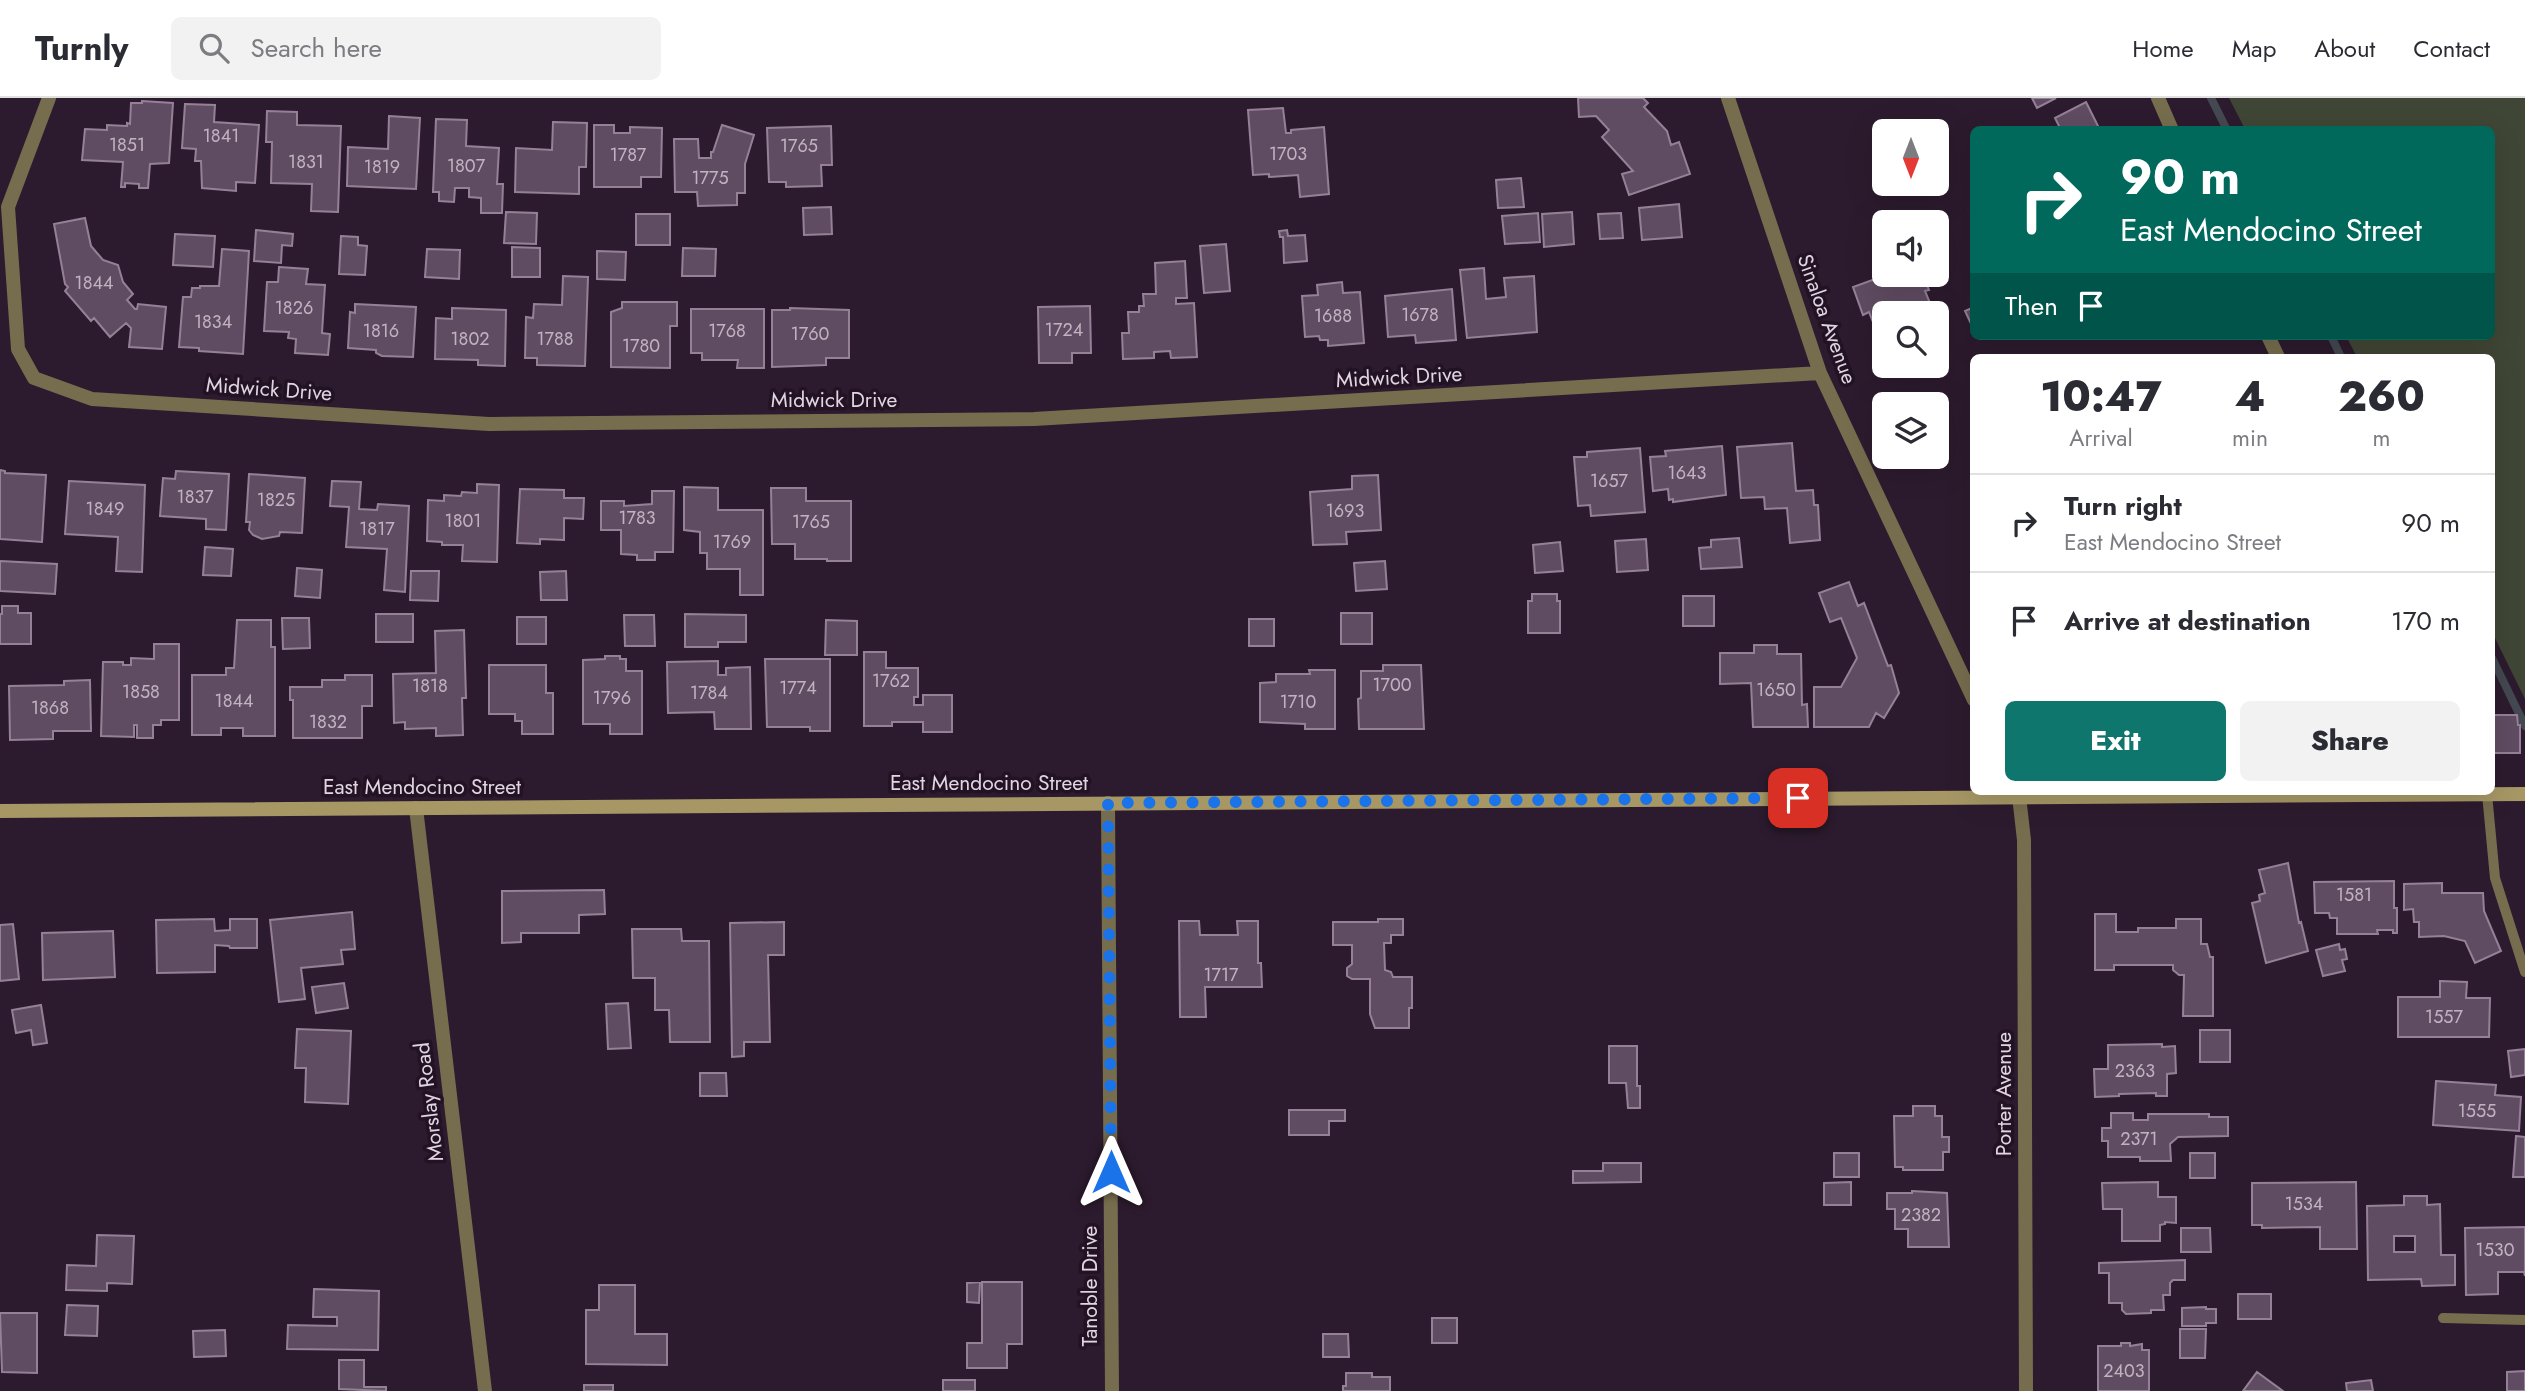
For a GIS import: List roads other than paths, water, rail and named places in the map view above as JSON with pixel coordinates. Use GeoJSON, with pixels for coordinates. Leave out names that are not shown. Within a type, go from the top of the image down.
{"type":"FeatureCollection","features":[{"type":"Feature","properties":{"kind":"street"},"geometry":{"type":"LineString","coordinates":[[4,207],[49,98]]}},
{"type":"Feature","properties":{"kind":"street","name":"Sinaloa Avenue"},"geometry":{"type":"LineString","coordinates":[[1728,98],[1820,373],[1970,692]]}},
{"type":"Feature","properties":{"kind":"street"},"geometry":{"type":"LineString","coordinates":[[2158,98],[2170,126]]}},
{"type":"Feature","properties":{"kind":"street","name":"Midwick Drive"},"geometry":{"type":"LineString","coordinates":[[4,207],[18,349],[34,378],[92,399],[489,424],[1034,419],[1820,373]]}},
{"type":"Feature","properties":{"kind":"street","name":"East Mendocino Street"},"geometry":{"type":"LineString","coordinates":[[0,811],[1970,794]]}},
{"type":"Feature","properties":{"kind":"street","name":"East Mendocino Street"},"geometry":{"type":"LineString","coordinates":[[2495,794],[2525,794]]}},
{"type":"Feature","properties":{"kind":"street","name":"Porter Avenue"},"geometry":{"type":"LineString","coordinates":[[2018,795],[2024,853],[2026,1391]]}},
{"type":"Feature","properties":{"kind":"street","name":"Tanoble Drive"},"geometry":{"type":"LineString","coordinates":[[1108,803],[1112,1391]]}},
{"type":"Feature","properties":{"kind":"street","name":"Morslay Road"},"geometry":{"type":"LineString","coordinates":[[416,808],[485,1391]]}},
{"type":"Feature","properties":{"kind":"lane"},"geometry":{"type":"LineString","coordinates":[[2487,795],[2495,878],[2525,972]]}},
{"type":"Feature","properties":{"kind":"lane"},"geometry":{"type":"LineString","coordinates":[[2443,1318],[2525,1320]]}},
{"type":"Feature","properties":{"kind":"waterway"},"geometry":{"type":"LineString","coordinates":[[2211,98],[2225,126]]}},
{"type":"Feature","properties":{"kind":"waterway"},"geometry":{"type":"LineString","coordinates":[[2333,340],[2340,354]]}},
{"type":"Feature","properties":{"kind":"waterway"},"geometry":{"type":"LineString","coordinates":[[2495,664],[2525,726]]}}]}
